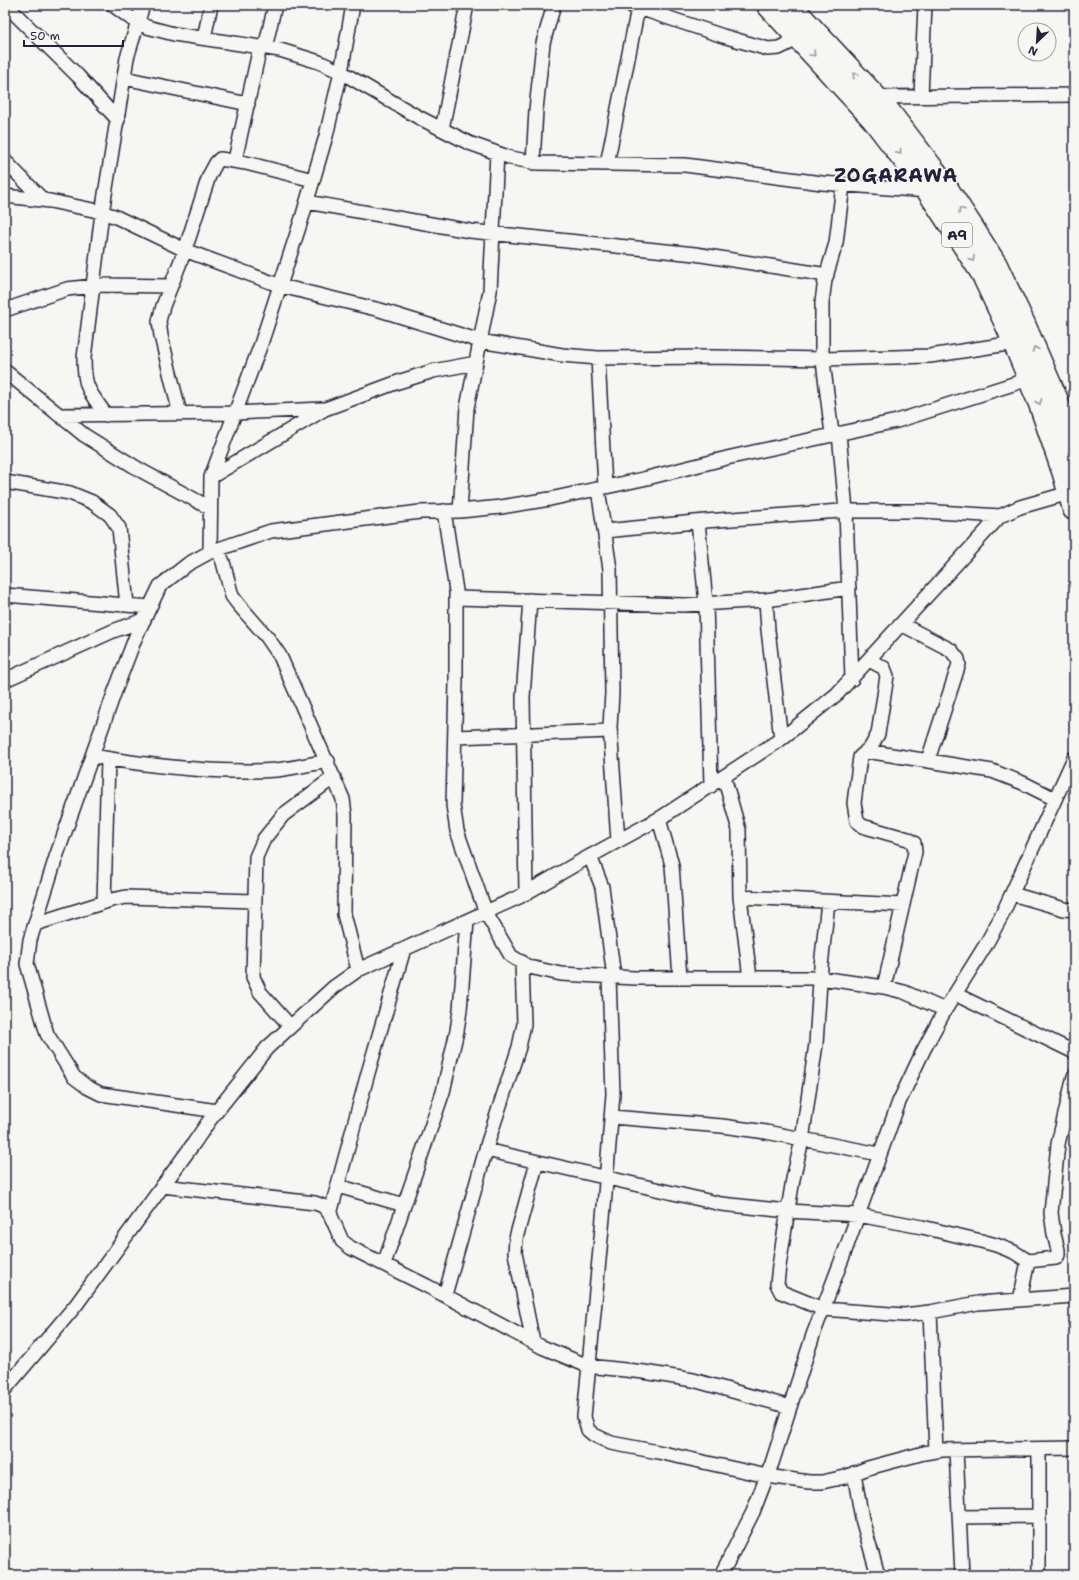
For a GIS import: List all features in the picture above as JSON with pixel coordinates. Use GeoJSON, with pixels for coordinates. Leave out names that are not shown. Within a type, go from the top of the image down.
{"type":"FeatureCollection","features":[{"type":"Feature","properties":{"kind":"highway","name":"A9"},"geometry":{"type":"LineString","coordinates":[[768,5],[873,119],[928,191],[982,273],[1040,404],[1072,501]]}},
{"type":"Feature","properties":{"kind":"highway","name":"A9"},"geometry":{"type":"LineString","coordinates":[[790,5],[886,108],[942,181],[996,265],[1056,398],[1074,451]]}},
{"type":"Feature","properties":{"kind":"street"},"geometry":{"type":"LineString","coordinates":[[6,5],[78,76],[118,120]]}},
{"type":"Feature","properties":{"kind":"street"},"geometry":{"type":"LineString","coordinates":[[114,5],[138,22],[154,29],[280,50],[319,62],[341,72],[469,143],[511,158],[534,163],[685,166],[843,185],[928,191]]}},
{"type":"Feature","properties":{"kind":"street"},"geometry":{"type":"LineString","coordinates":[[106,415],[88,389],[84,376],[84,358],[102,213],[127,58],[143,5]]}},
{"type":"Feature","properties":{"kind":"street"},"geometry":{"type":"LineString","coordinates":[[204,38],[212,5]]}},
{"type":"Feature","properties":{"kind":"street"},"geometry":{"type":"LineString","coordinates":[[235,160],[248,104],[275,5]]}},
{"type":"Feature","properties":{"kind":"street"},"geometry":{"type":"LineString","coordinates":[[352,5],[341,72],[326,136],[307,202],[261,344],[212,477],[210,508],[214,551],[223,562],[232,596],[267,637],[280,656],[328,761],[343,799],[344,914],[358,970]]}},
{"type":"Feature","properties":{"kind":"street"},"geometry":{"type":"LineString","coordinates":[[442,129],[467,5]]}},
{"type":"Feature","properties":{"kind":"street"},"geometry":{"type":"LineString","coordinates":[[534,163],[536,110],[543,43],[554,5]]}},
{"type":"Feature","properties":{"kind":"street"},"geometry":{"type":"LineString","coordinates":[[921,96],[926,5]]}},
{"type":"Feature","properties":{"kind":"street"},"geometry":{"type":"LineString","coordinates":[[606,164],[634,6],[723,36],[768,49],[779,48],[799,38]]}},
{"type":"Feature","properties":{"kind":"street"},"geometry":{"type":"LineString","coordinates":[[124,78],[248,104]]}},
{"type":"Feature","properties":{"kind":"street"},"geometry":{"type":"LineString","coordinates":[[875,96],[1074,95]]}},
{"type":"Feature","properties":{"kind":"street"},"geometry":{"type":"LineString","coordinates":[[460,511],[467,408],[490,292],[497,153]]}},
{"type":"Feature","properties":{"kind":"street"},"geometry":{"type":"LineString","coordinates":[[180,414],[161,336],[159,321],[163,306],[185,250],[203,193],[216,163],[220,159],[235,160],[313,180]]}},
{"type":"Feature","properties":{"kind":"street"},"geometry":{"type":"LineString","coordinates":[[5,162],[43,200]]}},
{"type":"Feature","properties":{"kind":"street"},"geometry":{"type":"LineString","coordinates":[[843,185],[836,243],[827,275],[822,302],[823,359],[836,434],[846,511],[852,678]]}},
{"type":"Feature","properties":{"kind":"street"},"geometry":{"type":"LineString","coordinates":[[5,196],[43,200],[114,216],[185,250],[280,286],[367,307],[480,341],[562,356],[598,358],[713,357],[823,359],[930,356],[1014,343]]}},
{"type":"Feature","properties":{"kind":"street"},"geometry":{"type":"LineString","coordinates":[[307,202],[470,231],[695,254],[827,275]]}},
{"type":"Feature","properties":{"kind":"street"},"geometry":{"type":"LineString","coordinates":[[5,310],[67,289],[93,286],[171,286]]}},
{"type":"Feature","properties":{"kind":"street"},"geometry":{"type":"LineString","coordinates":[[598,358],[601,488],[610,569],[612,692],[610,731],[618,841]]}},
{"type":"Feature","properties":{"kind":"street"},"geometry":{"type":"LineString","coordinates":[[212,477],[324,409],[426,373],[476,363]]}},
{"type":"Feature","properties":{"kind":"street"},"geometry":{"type":"LineString","coordinates":[[5,371],[84,435],[140,470],[210,508]]}},
{"type":"Feature","properties":{"kind":"street"},"geometry":{"type":"LineString","coordinates":[[217,1111],[101,1094],[87,1087],[74,1077],[47,1034],[27,964],[30,940],[56,857],[115,691],[144,620],[160,586],[188,564],[214,551],[271,531],[420,512],[500,508],[601,488],[897,420],[1029,379]]}},
{"type":"Feature","properties":{"kind":"street"},"geometry":{"type":"LineString","coordinates":[[59,415],[235,413],[324,409]]}},
{"type":"Feature","properties":{"kind":"street"},"geometry":{"type":"LineString","coordinates":[[5,482],[70,494],[92,502],[110,515],[119,528],[127,605]]}},
{"type":"Feature","properties":{"kind":"street"},"geometry":{"type":"LineString","coordinates":[[5,1389],[76,1305],[217,1111],[267,1048],[334,987],[358,970],[486,913],[526,893],[590,856],[659,819],[711,786],[781,738],[837,694],[1000,516],[1020,507],[1072,501]]}},
{"type":"Feature","properties":{"kind":"street"},"geometry":{"type":"LineString","coordinates":[[444,511],[456,598],[456,682],[453,805],[457,831],[486,913],[511,956],[530,967],[561,974],[611,977],[820,978],[884,987],[904,992],[945,1010]]}},
{"type":"Feature","properties":{"kind":"street"},"geometry":{"type":"LineString","coordinates":[[605,532],[698,522],[846,511],[922,512],[1000,516]]}},
{"type":"Feature","properties":{"kind":"street"},"geometry":{"type":"LineString","coordinates":[[698,522],[706,603],[711,786]]}},
{"type":"Feature","properties":{"kind":"street"},"geometry":{"type":"LineString","coordinates":[[456,598],[684,605],[766,600],[849,588]]}},
{"type":"Feature","properties":{"kind":"street"},"geometry":{"type":"LineString","coordinates":[[5,595],[150,607]]}},
{"type":"Feature","properties":{"kind":"street"},"geometry":{"type":"LineString","coordinates":[[526,893],[524,697],[530,600]]}},
{"type":"Feature","properties":{"kind":"street"},"geometry":{"type":"LineString","coordinates":[[766,600],[768,630],[781,738]]}},
{"type":"Feature","properties":{"kind":"street"},"geometry":{"type":"LineString","coordinates":[[5,680],[113,631],[144,620]]}},
{"type":"Feature","properties":{"kind":"street"},"geometry":{"type":"LineString","coordinates":[[901,624],[950,650],[958,659],[959,664],[928,760]]}},
{"type":"Feature","properties":{"kind":"street"},"geometry":{"type":"LineString","coordinates":[[869,660],[884,668],[887,676],[878,734],[875,742],[860,758],[854,803],[857,821],[862,826],[908,839],[914,843],[915,852],[884,987]]}},
{"type":"Feature","properties":{"kind":"street"},"geometry":{"type":"LineString","coordinates":[[455,737],[610,731]]}},
{"type":"Feature","properties":{"kind":"street"},"geometry":{"type":"LineString","coordinates":[[866,751],[992,771],[1055,798]]}},
{"type":"Feature","properties":{"kind":"street"},"geometry":{"type":"LineString","coordinates":[[92,756],[138,764],[234,771],[277,770],[328,761]]}},
{"type":"Feature","properties":{"kind":"street"},"geometry":{"type":"LineString","coordinates":[[721,1575],[753,1512],[767,1476],[823,1309],[899,1102],[923,1051],[945,1010],[985,946],[1012,894],[1074,758]]}},
{"type":"Feature","properties":{"kind":"street"},"geometry":{"type":"LineString","coordinates":[[104,902],[108,759]]}},
{"type":"Feature","properties":{"kind":"street"},"geometry":{"type":"LineString","coordinates":[[290,1026],[260,992],[253,978],[256,857],[264,839],[283,815],[334,777]]}},
{"type":"Feature","properties":{"kind":"street"},"geometry":{"type":"LineString","coordinates":[[724,777],[739,830],[740,897],[750,978]]}},
{"type":"Feature","properties":{"kind":"street"},"geometry":{"type":"LineString","coordinates":[[659,819],[672,865],[680,978]]}},
{"type":"Feature","properties":{"kind":"street"},"geometry":{"type":"LineString","coordinates":[[590,856],[602,887],[611,977],[613,1094],[607,1178],[584,1417],[588,1430],[594,1435],[611,1443],[767,1476],[809,1482],[837,1479],[896,1460],[936,1451],[1074,1448]]}},
{"type":"Feature","properties":{"kind":"street"},"geometry":{"type":"LineString","coordinates":[[1012,894],[1064,909],[1074,910]]}},
{"type":"Feature","properties":{"kind":"street"},"geometry":{"type":"LineString","coordinates":[[35,924],[104,902],[126,897],[254,901]]}},
{"type":"Feature","properties":{"kind":"street"},"geometry":{"type":"LineString","coordinates":[[740,897],[904,905]]}},
{"type":"Feature","properties":{"kind":"street"},"geometry":{"type":"LineString","coordinates":[[828,902],[820,978],[816,1044],[802,1140],[793,1179],[777,1284],[781,1292],[823,1309],[904,1315],[930,1312],[978,1303],[1074,1296]]}},
{"type":"Feature","properties":{"kind":"street"},"geometry":{"type":"LineString","coordinates":[[384,1264],[443,1092],[457,1031],[460,1010],[467,921]]}},
{"type":"Feature","properties":{"kind":"street"},"geometry":{"type":"LineString","coordinates":[[330,1214],[404,950]]}},
{"type":"Feature","properties":{"kind":"street"},"geometry":{"type":"LineString","coordinates":[[445,1295],[486,1150],[519,1047],[524,1024],[522,962]]}},
{"type":"Feature","properties":{"kind":"street"},"geometry":{"type":"LineString","coordinates":[[955,994],[1074,1052]]}},
{"type":"Feature","properties":{"kind":"street"},"geometry":{"type":"LineString","coordinates":[[486,1150],[721,1204],[788,1211],[858,1215],[981,1240],[1008,1250],[1028,1261],[1056,1258],[1058,1255],[1058,1250],[1051,1213],[1058,1144],[1074,1076]]}},
{"type":"Feature","properties":{"kind":"street"},"geometry":{"type":"LineString","coordinates":[[612,1117],[722,1126],[766,1132],[880,1154]]}},
{"type":"Feature","properties":{"kind":"street"},"geometry":{"type":"LineString","coordinates":[[533,1342],[515,1253],[516,1238],[537,1162]]}},
{"type":"Feature","properties":{"kind":"street"},"geometry":{"type":"LineString","coordinates":[[162,1186],[322,1206],[330,1214],[342,1241],[351,1248],[445,1295],[533,1342],[588,1366],[644,1372],[693,1380],[790,1407]]}},
{"type":"Feature","properties":{"kind":"street"},"geometry":{"type":"LineString","coordinates":[[338,1186],[404,1205]]}},
{"type":"Feature","properties":{"kind":"street"},"geometry":{"type":"LineString","coordinates":[[1020,1300],[1028,1261]]}},
{"type":"Feature","properties":{"kind":"street"},"geometry":{"type":"LineString","coordinates":[[930,1312],[936,1451]]}},
{"type":"Feature","properties":{"kind":"street"},"geometry":{"type":"LineString","coordinates":[[1039,1449],[1039,1575]]}},
{"type":"Feature","properties":{"kind":"street"},"geometry":{"type":"LineString","coordinates":[[956,1450],[962,1575]]}},
{"type":"Feature","properties":{"kind":"street"},"geometry":{"type":"LineString","coordinates":[[854,1473],[862,1519],[878,1575]]}},
{"type":"Feature","properties":{"kind":"street"},"geometry":{"type":"LineString","coordinates":[[960,1517],[1039,1516]]}},
{"type":"Feature","properties":{"kind":"district","name":"ZOGARAWA"},"geometry":{"type":"Point","coordinates":[896,175]}}]}
